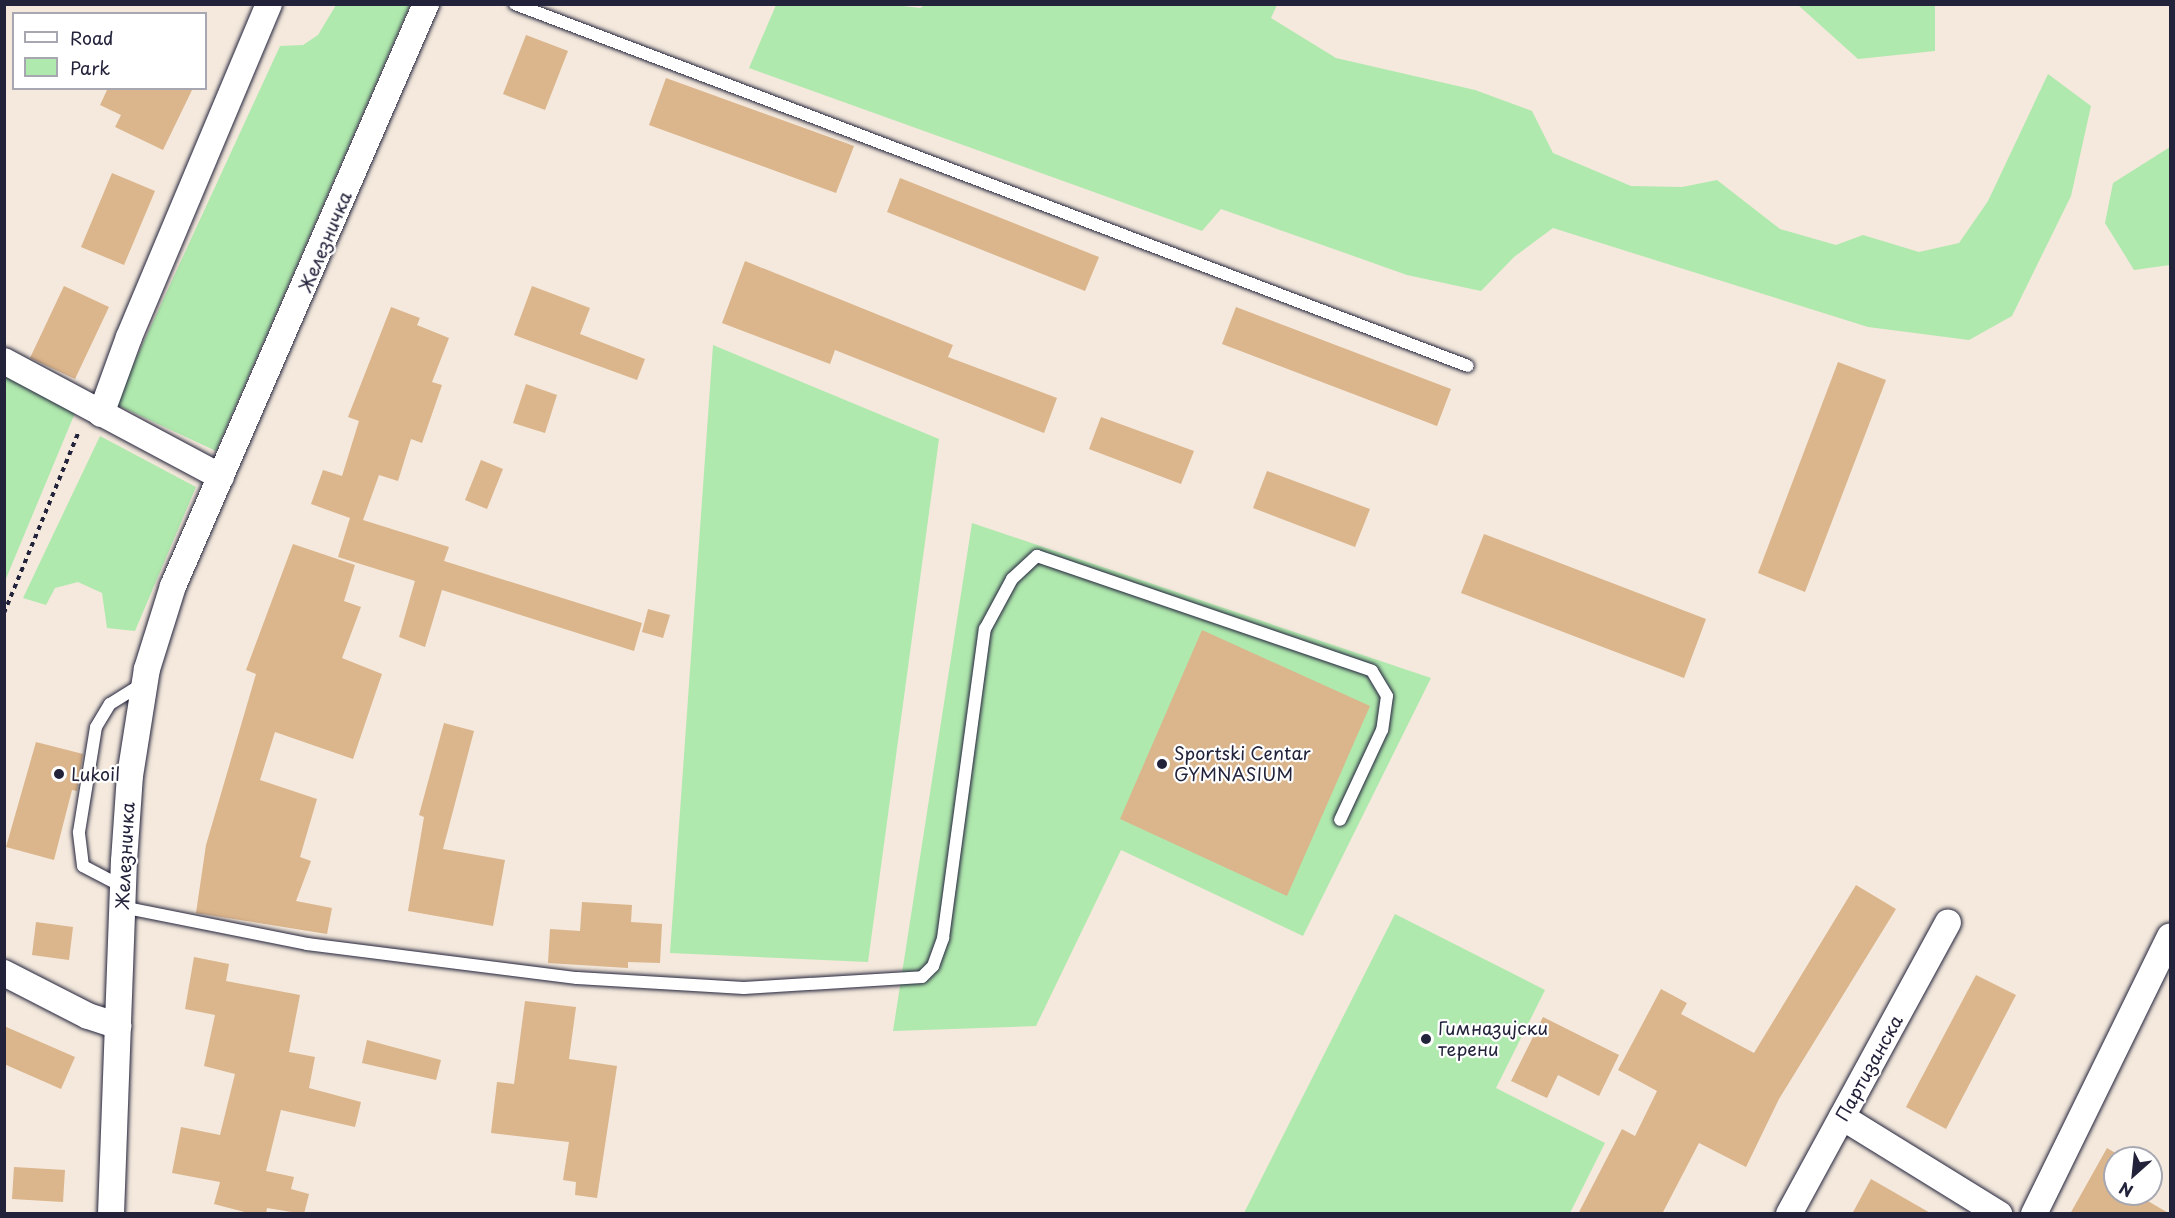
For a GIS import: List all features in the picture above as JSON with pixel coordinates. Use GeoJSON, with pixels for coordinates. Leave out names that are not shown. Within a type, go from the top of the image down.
{"type":"FeatureCollection","features":[{"type":"Feature","properties":{"kind":"street"},"geometry":{"type":"LineString","coordinates":[[94,411],[129,337],[269,4]]}},
{"type":"Feature","properties":{"kind":"street","name":"Железничка"},"geometry":{"type":"LineString","coordinates":[[111,1214],[130,776],[145,682],[173,586],[426,4]]}},
{"type":"Feature","properties":{"kind":"street"},"geometry":{"type":"LineString","coordinates":[[4,361],[221,477]]}},
{"type":"Feature","properties":{"kind":"street","name":"Партизанска"},"geometry":{"type":"LineString","coordinates":[[1789,1214],[1948,922]]}},
{"type":"Feature","properties":{"kind":"street"},"geometry":{"type":"LineString","coordinates":[[2034,1214],[2170,936]]}},
{"type":"Feature","properties":{"kind":"street"},"geometry":{"type":"LineString","coordinates":[[4,973],[88,1016],[118,1026]]}},
{"type":"Feature","properties":{"kind":"street"},"geometry":{"type":"LineString","coordinates":[[1842,1117],[1999,1214]]}},
{"type":"Feature","properties":{"kind":"lane"},"geometry":{"type":"LineString","coordinates":[[516,4],[1468,366]]}},
{"type":"Feature","properties":{"kind":"lane"},"geometry":{"type":"LineString","coordinates":[[145,682],[110,704],[96,727],[79,832],[83,866],[123,897],[307,944],[577,978],[744,988],[922,977],[933,966],[943,938],[985,629],[1012,579],[1037,556],[1372,671],[1387,696],[1382,730],[1340,820]]}},
{"type":"Feature","properties":{"kind":"path"},"geometry":{"type":"LineString","coordinates":[[4,613],[94,411]]}},
{"type":"Feature","properties":{"kind":"green space"},"geometry":{"type":"Polygon","coordinates":[[[887,4],[920,8],[927,4],[1277,5],[1271,18],[1336,58],[1475,90],[1532,111],[1553,153],[1631,186],[1682,187],[1717,180],[1780,229],[1836,245],[1863,235],[1919,252],[1959,243],[1988,201],[2048,74],[2091,106],[2071,196],[2012,316],[1969,340],[1868,327],[1553,228],[1514,257],[1481,291],[1407,275],[1221,209],[1202,231],[749,68],[776,5],[887,4]]]}},
{"type":"Feature","properties":{"kind":"green space"},"geometry":{"type":"Polygon","coordinates":[[[336,5],[410,5],[216,451],[115,404],[280,46],[303,45],[318,35],[336,5]]]}},
{"type":"Feature","properties":{"kind":"green space"},"geometry":{"type":"Polygon","coordinates":[[[1798,5],[1935,5],[1935,51],[1858,59],[1798,5]]]}},
{"type":"Feature","properties":{"kind":"green space"},"geometry":{"type":"Polygon","coordinates":[[[2170,147],[2170,265],[2134,270],[2105,223],[2113,183],[2170,147]]]}},
{"type":"Feature","properties":{"kind":"green space"},"geometry":{"type":"Polygon","coordinates":[[[713,345],[939,439],[868,962],[670,953],[713,345]]]}},
{"type":"Feature","properties":{"kind":"green space"},"geometry":{"type":"Polygon","coordinates":[[[5,376],[75,413],[5,581],[5,376]]]}},
{"type":"Feature","properties":{"kind":"green space"},"geometry":{"type":"Polygon","coordinates":[[[100,436],[196,487],[135,631],[107,628],[102,593],[78,582],[55,588],[46,605],[23,598],[100,436]]]}},
{"type":"Feature","properties":{"kind":"green space","name":"Sportski Centar GYMNASIUM"},"geometry":{"type":"Polygon","coordinates":[[[972,523],[1431,678],[1303,936],[1121,850],[1036,1026],[893,1031],[972,523]]]}},
{"type":"Feature","properties":{"kind":"green space","name":"Гимназијски терени"},"geometry":{"type":"Polygon","coordinates":[[[1395,914],[1545,990],[1496,1088],[1605,1143],[1570,1213],[1244,1213],[1395,914]]]}},
{"type":"Feature","properties":{"kind":"building"},"geometry":{"type":"Polygon","coordinates":[[[526,35],[568,51],[545,110],[503,94],[526,35]]]}},
{"type":"Feature","properties":{"kind":"building"},"geometry":{"type":"Polygon","coordinates":[[[666,78],[854,146],[836,193],[649,125],[666,78]]]}},
{"type":"Feature","properties":{"kind":"building"},"geometry":{"type":"Polygon","coordinates":[[[107,90],[192,90],[163,150],[115,127],[121,115],[100,105],[107,90]]]}},
{"type":"Feature","properties":{"kind":"building"},"geometry":{"type":"Polygon","coordinates":[[[112,173],[155,191],[124,265],[81,247],[112,173]]]}},
{"type":"Feature","properties":{"kind":"building"},"geometry":{"type":"Polygon","coordinates":[[[900,178],[1099,257],[1085,291],[887,212],[900,178]]]}},
{"type":"Feature","properties":{"kind":"building"},"geometry":{"type":"Polygon","coordinates":[[[745,261],[953,345],[948,357],[1057,398],[1044,433],[835,350],[830,364],[722,323],[745,261]]]}},
{"type":"Feature","properties":{"kind":"building"},"geometry":{"type":"Polygon","coordinates":[[[64,286],[109,307],[75,379],[30,358],[64,286]]]}},
{"type":"Feature","properties":{"kind":"building"},"geometry":{"type":"Polygon","coordinates":[[[532,286],[590,308],[580,334],[645,359],[637,380],[514,335],[532,286]]]}},
{"type":"Feature","properties":{"kind":"building"},"geometry":{"type":"Polygon","coordinates":[[[391,307],[420,318],[417,325],[449,338],[432,382],[442,385],[422,443],[411,439],[398,481],[379,475],[363,520],[449,547],[444,561],[642,623],[634,651],[442,590],[425,647],[399,637],[415,581],[338,557],[350,518],[311,504],[323,470],[342,476],[359,421],[348,417],[391,307]]]}},
{"type":"Feature","properties":{"kind":"building"},"geometry":{"type":"Polygon","coordinates":[[[1236,307],[1451,389],[1437,426],[1222,344],[1236,307]]]}},
{"type":"Feature","properties":{"kind":"building"},"geometry":{"type":"Polygon","coordinates":[[[1838,362],[1886,380],[1805,592],[1758,573],[1838,362]]]}},
{"type":"Feature","properties":{"kind":"building"},"geometry":{"type":"Polygon","coordinates":[[[526,384],[557,395],[545,433],[513,423],[526,384]]]}},
{"type":"Feature","properties":{"kind":"building"},"geometry":{"type":"Polygon","coordinates":[[[1101,417],[1194,451],[1181,484],[1089,449],[1101,417]]]}},
{"type":"Feature","properties":{"kind":"building"},"geometry":{"type":"Polygon","coordinates":[[[481,460],[503,469],[487,509],[465,500],[481,460]]]}},
{"type":"Feature","properties":{"kind":"building"},"geometry":{"type":"Polygon","coordinates":[[[1267,471],[1370,509],[1355,547],[1253,508],[1267,471]]]}},
{"type":"Feature","properties":{"kind":"building"},"geometry":{"type":"Polygon","coordinates":[[[1484,534],[1706,619],[1684,678],[1461,593],[1484,534]]]}},
{"type":"Feature","properties":{"kind":"building"},"geometry":{"type":"Polygon","coordinates":[[[293,544],[355,565],[344,601],[361,607],[342,658],[382,674],[353,759],[275,732],[260,780],[317,799],[300,857],[311,861],[296,901],[332,908],[327,934],[196,913],[206,845],[256,674],[246,670],[293,544]]]}},
{"type":"Feature","properties":{"kind":"building"},"geometry":{"type":"Polygon","coordinates":[[[648,609],[670,615],[663,638],[642,632],[648,609]]]}},
{"type":"Feature","properties":{"kind":"building"},"geometry":{"type":"Polygon","coordinates":[[[1202,630],[1370,706],[1287,896],[1120,819],[1202,630]]]}},
{"type":"Feature","properties":{"kind":"building"},"geometry":{"type":"Polygon","coordinates":[[[444,723],[474,731],[443,849],[505,860],[493,926],[408,911],[424,817],[419,815],[444,723]]]}},
{"type":"Feature","properties":{"kind":"building"},"geometry":{"type":"Polygon","coordinates":[[[36,742],[83,754],[77,791],[72,790],[54,860],[6,847],[36,742]]]}},
{"type":"Feature","properties":{"kind":"building"},"geometry":{"type":"Polygon","coordinates":[[[1856,885],[1896,909],[1779,1099],[1746,1167],[1699,1143],[1662,1214],[1578,1214],[1622,1129],[1635,1136],[1657,1091],[1618,1070],[1661,989],[1687,1003],[1681,1014],[1754,1053],[1856,885]]]}},
{"type":"Feature","properties":{"kind":"building"},"geometry":{"type":"Polygon","coordinates":[[[582,902],[632,905],[631,922],[662,924],[660,963],[628,962],[628,968],[548,963],[550,929],[580,931],[582,902]]]}},
{"type":"Feature","properties":{"kind":"building"},"geometry":{"type":"Polygon","coordinates":[[[36,922],[73,927],[69,960],[32,955],[36,922]]]}},
{"type":"Feature","properties":{"kind":"building"},"geometry":{"type":"Polygon","coordinates":[[[194,957],[229,964],[226,981],[300,995],[289,1052],[315,1057],[309,1088],[361,1102],[355,1127],[281,1110],[266,1171],[294,1177],[291,1189],[309,1194],[304,1214],[267,1208],[266,1214],[252,1214],[214,1204],[220,1182],[172,1173],[181,1127],[220,1135],[235,1074],[204,1066],[215,1015],[185,1009],[194,957]]]}},
{"type":"Feature","properties":{"kind":"building"},"geometry":{"type":"Polygon","coordinates":[[[1976,975],[2016,995],[1946,1129],[1906,1107],[1976,975]]]}},
{"type":"Feature","properties":{"kind":"building"},"geometry":{"type":"Polygon","coordinates":[[[525,1001],[576,1007],[569,1059],[617,1066],[597,1198],[575,1195],[576,1182],[563,1180],[569,1142],[491,1133],[497,1082],[514,1084],[525,1001]]]}},
{"type":"Feature","properties":{"kind":"building"},"geometry":{"type":"Polygon","coordinates":[[[1543,1017],[1619,1055],[1599,1096],[1558,1075],[1547,1098],[1511,1081],[1543,1017]]]}},
{"type":"Feature","properties":{"kind":"building"},"geometry":{"type":"Polygon","coordinates":[[[4,1026],[75,1057],[61,1089],[4,1064],[4,1026]]]}},
{"type":"Feature","properties":{"kind":"building"},"geometry":{"type":"Polygon","coordinates":[[[367,1040],[441,1060],[436,1080],[362,1063],[367,1040]]]}},
{"type":"Feature","properties":{"kind":"building"},"geometry":{"type":"Polygon","coordinates":[[[2103,1155],[2103,1206],[2156,1206],[2170,1214],[2070,1214],[2103,1155]]]}},
{"type":"Feature","properties":{"kind":"building"},"geometry":{"type":"Polygon","coordinates":[[[14,1167],[65,1170],[63,1202],[12,1199],[14,1167]]]}},
{"type":"Feature","properties":{"kind":"building"},"geometry":{"type":"Polygon","coordinates":[[[1871,1179],[1932,1214],[1852,1214],[1871,1179]]]}},
{"type":"Feature","properties":{"kind":"place","name":"Sportski Centar GYMNASIUM"},"geometry":{"type":"Point","coordinates":[1162,764]}},
{"type":"Feature","properties":{"kind":"place","name":"Lukoil"},"geometry":{"type":"Point","coordinates":[59,774]}},
{"type":"Feature","properties":{"kind":"place","name":"Гимназијски терени"},"geometry":{"type":"Point","coordinates":[1426,1039]}}]}
